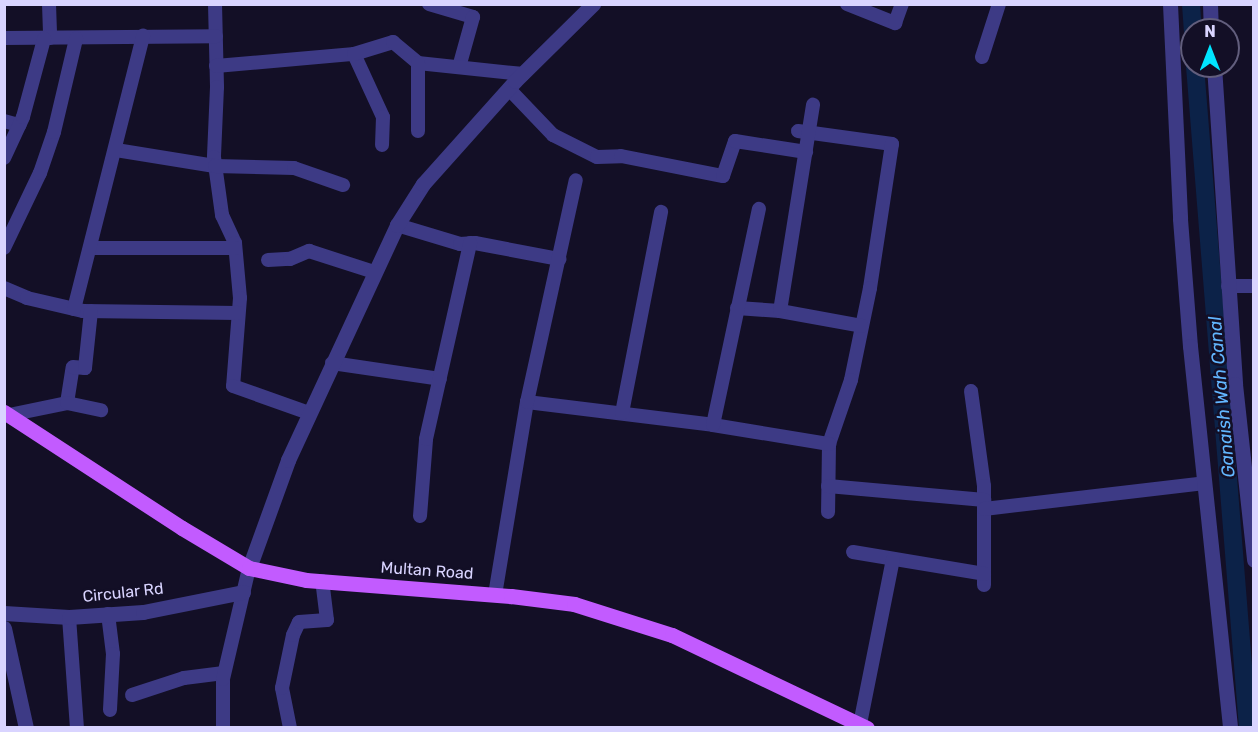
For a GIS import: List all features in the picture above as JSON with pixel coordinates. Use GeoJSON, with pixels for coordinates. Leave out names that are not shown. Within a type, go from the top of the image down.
{"type":"FeatureCollection","features":[{"type":"Feature","properties":{"kind":"main road","name":"Multan Road"},"geometry":{"type":"LineString","coordinates":[[7,413],[182,528],[249,567],[322,581],[574,604],[672,634],[864,726]]}},
{"type":"Feature","properties":{"kind":"street"},"geometry":{"type":"LineString","coordinates":[[4,158],[19,125],[47,39],[49,4]]}},
{"type":"Feature","properties":{"kind":"street"},"geometry":{"type":"LineString","coordinates":[[215,4],[215,166],[222,215],[235,248],[240,298],[233,386],[309,413]]}},
{"type":"Feature","properties":{"kind":"street"},"geometry":{"type":"LineString","coordinates":[[429,4],[473,17],[459,67]]}},
{"type":"Feature","properties":{"kind":"street"},"geometry":{"type":"LineString","coordinates":[[223,728],[224,673],[249,567],[288,459],[397,225],[423,184],[523,74],[592,4]]}},
{"type":"Feature","properties":{"kind":"street"},"geometry":{"type":"LineString","coordinates":[[847,4],[895,23],[902,4]]}},
{"type":"Feature","properties":{"kind":"street"},"geometry":{"type":"LineString","coordinates":[[982,57],[999,4]]}},
{"type":"Feature","properties":{"kind":"street"},"geometry":{"type":"LineString","coordinates":[[1170,4],[1180,219],[1204,483],[1230,728]]}},
{"type":"Feature","properties":{"kind":"street"},"geometry":{"type":"LineString","coordinates":[[74,309],[143,36]]}},
{"type":"Feature","properties":{"kind":"street"},"geometry":{"type":"LineString","coordinates":[[4,38],[216,36]]}},
{"type":"Feature","properties":{"kind":"street"},"geometry":{"type":"LineString","coordinates":[[4,248],[43,163],[54,132],[76,39]]}},
{"type":"Feature","properties":{"kind":"street"},"geometry":{"type":"LineString","coordinates":[[216,66],[354,54],[393,42],[418,63],[523,74]]}},
{"type":"Feature","properties":{"kind":"street"},"geometry":{"type":"LineString","coordinates":[[354,54],[383,117],[382,145]]}},
{"type":"Feature","properties":{"kind":"street"},"geometry":{"type":"LineString","coordinates":[[418,63],[418,131]]}},
{"type":"Feature","properties":{"kind":"street"},"geometry":{"type":"LineString","coordinates":[[1215,78],[1228,286],[1249,476],[1253,557]]}},
{"type":"Feature","properties":{"kind":"street"},"geometry":{"type":"LineString","coordinates":[[509,89],[553,135],[597,157],[621,156],[723,176],[735,141],[806,153]]}},
{"type":"Feature","properties":{"kind":"street"},"geometry":{"type":"LineString","coordinates":[[780,311],[806,153],[803,132],[813,105]]}},
{"type":"Feature","properties":{"kind":"street"},"geometry":{"type":"LineString","coordinates":[[4,121],[19,125]]}},
{"type":"Feature","properties":{"kind":"street"},"geometry":{"type":"LineString","coordinates":[[803,132],[892,144],[851,380],[829,444],[828,512]]}},
{"type":"Feature","properties":{"kind":"street"},"geometry":{"type":"LineString","coordinates":[[116,150],[215,166],[294,168],[343,185]]}},
{"type":"Feature","properties":{"kind":"street"},"geometry":{"type":"LineString","coordinates":[[495,595],[527,402],[576,180]]}},
{"type":"Feature","properties":{"kind":"street"},"geometry":{"type":"LineString","coordinates":[[713,425],[759,209]]}},
{"type":"Feature","properties":{"kind":"street"},"geometry":{"type":"LineString","coordinates":[[622,413],[662,212]]}},
{"type":"Feature","properties":{"kind":"street"},"geometry":{"type":"LineString","coordinates":[[397,225],[460,244],[470,243],[559,259]]}},
{"type":"Feature","properties":{"kind":"street"},"geometry":{"type":"LineString","coordinates":[[420,516],[426,440],[470,243]]}},
{"type":"Feature","properties":{"kind":"street"},"geometry":{"type":"LineString","coordinates":[[90,248],[235,248]]}},
{"type":"Feature","properties":{"kind":"street"},"geometry":{"type":"LineString","coordinates":[[268,261],[290,259],[309,251],[374,272]]}},
{"type":"Feature","properties":{"kind":"street"},"geometry":{"type":"LineString","coordinates":[[1228,286],[1254,286]]}},
{"type":"Feature","properties":{"kind":"street"},"geometry":{"type":"LineString","coordinates":[[4,288],[27,298],[91,311],[238,313]]}},
{"type":"Feature","properties":{"kind":"street"},"geometry":{"type":"LineString","coordinates":[[737,308],[780,311],[862,326]]}},
{"type":"Feature","properties":{"kind":"street"},"geometry":{"type":"LineString","coordinates":[[67,403],[73,367],[85,368],[91,311]]}},
{"type":"Feature","properties":{"kind":"street"},"geometry":{"type":"LineString","coordinates":[[332,363],[440,379]]}},
{"type":"Feature","properties":{"kind":"street"},"geometry":{"type":"LineString","coordinates":[[853,552],[984,579],[984,504],[970,391]]}},
{"type":"Feature","properties":{"kind":"street"},"geometry":{"type":"LineString","coordinates":[[527,402],[713,425],[829,444]]}},
{"type":"Feature","properties":{"kind":"street"},"geometry":{"type":"LineString","coordinates":[[7,413],[67,403],[101,410]]}},
{"type":"Feature","properties":{"kind":"street"},"geometry":{"type":"LineString","coordinates":[[828,486],[984,504],[1204,483]]}},
{"type":"Feature","properties":{"kind":"street"},"geometry":{"type":"LineString","coordinates":[[864,726],[893,559]]}},
{"type":"Feature","properties":{"kind":"street"},"geometry":{"type":"LineString","coordinates":[[290,728],[282,688],[293,634],[299,622],[327,620],[322,581]]}},
{"type":"Feature","properties":{"kind":"street","name":"Circular Rd"},"geometry":{"type":"LineString","coordinates":[[4,613],[69,617],[143,612],[243,592]]}},
{"type":"Feature","properties":{"kind":"street"},"geometry":{"type":"LineString","coordinates":[[108,614],[113,654],[110,710]]}},
{"type":"Feature","properties":{"kind":"street"},"geometry":{"type":"LineString","coordinates":[[69,617],[77,728]]}},
{"type":"Feature","properties":{"kind":"street"},"geometry":{"type":"LineString","coordinates":[[4,628],[26,728]]}},
{"type":"Feature","properties":{"kind":"street"},"geometry":{"type":"LineString","coordinates":[[132,695],[184,678],[224,673]]}},
{"type":"Feature","properties":{"kind":"waterway","name":"Ganaish Wah Canal"},"geometry":{"type":"LineString","coordinates":[[1191,4],[1192,18]]}},
{"type":"Feature","properties":{"kind":"waterway","name":"Ganaish Wah Canal"},"geometry":{"type":"LineString","coordinates":[[1196,78],[1248,728]]}}]}
